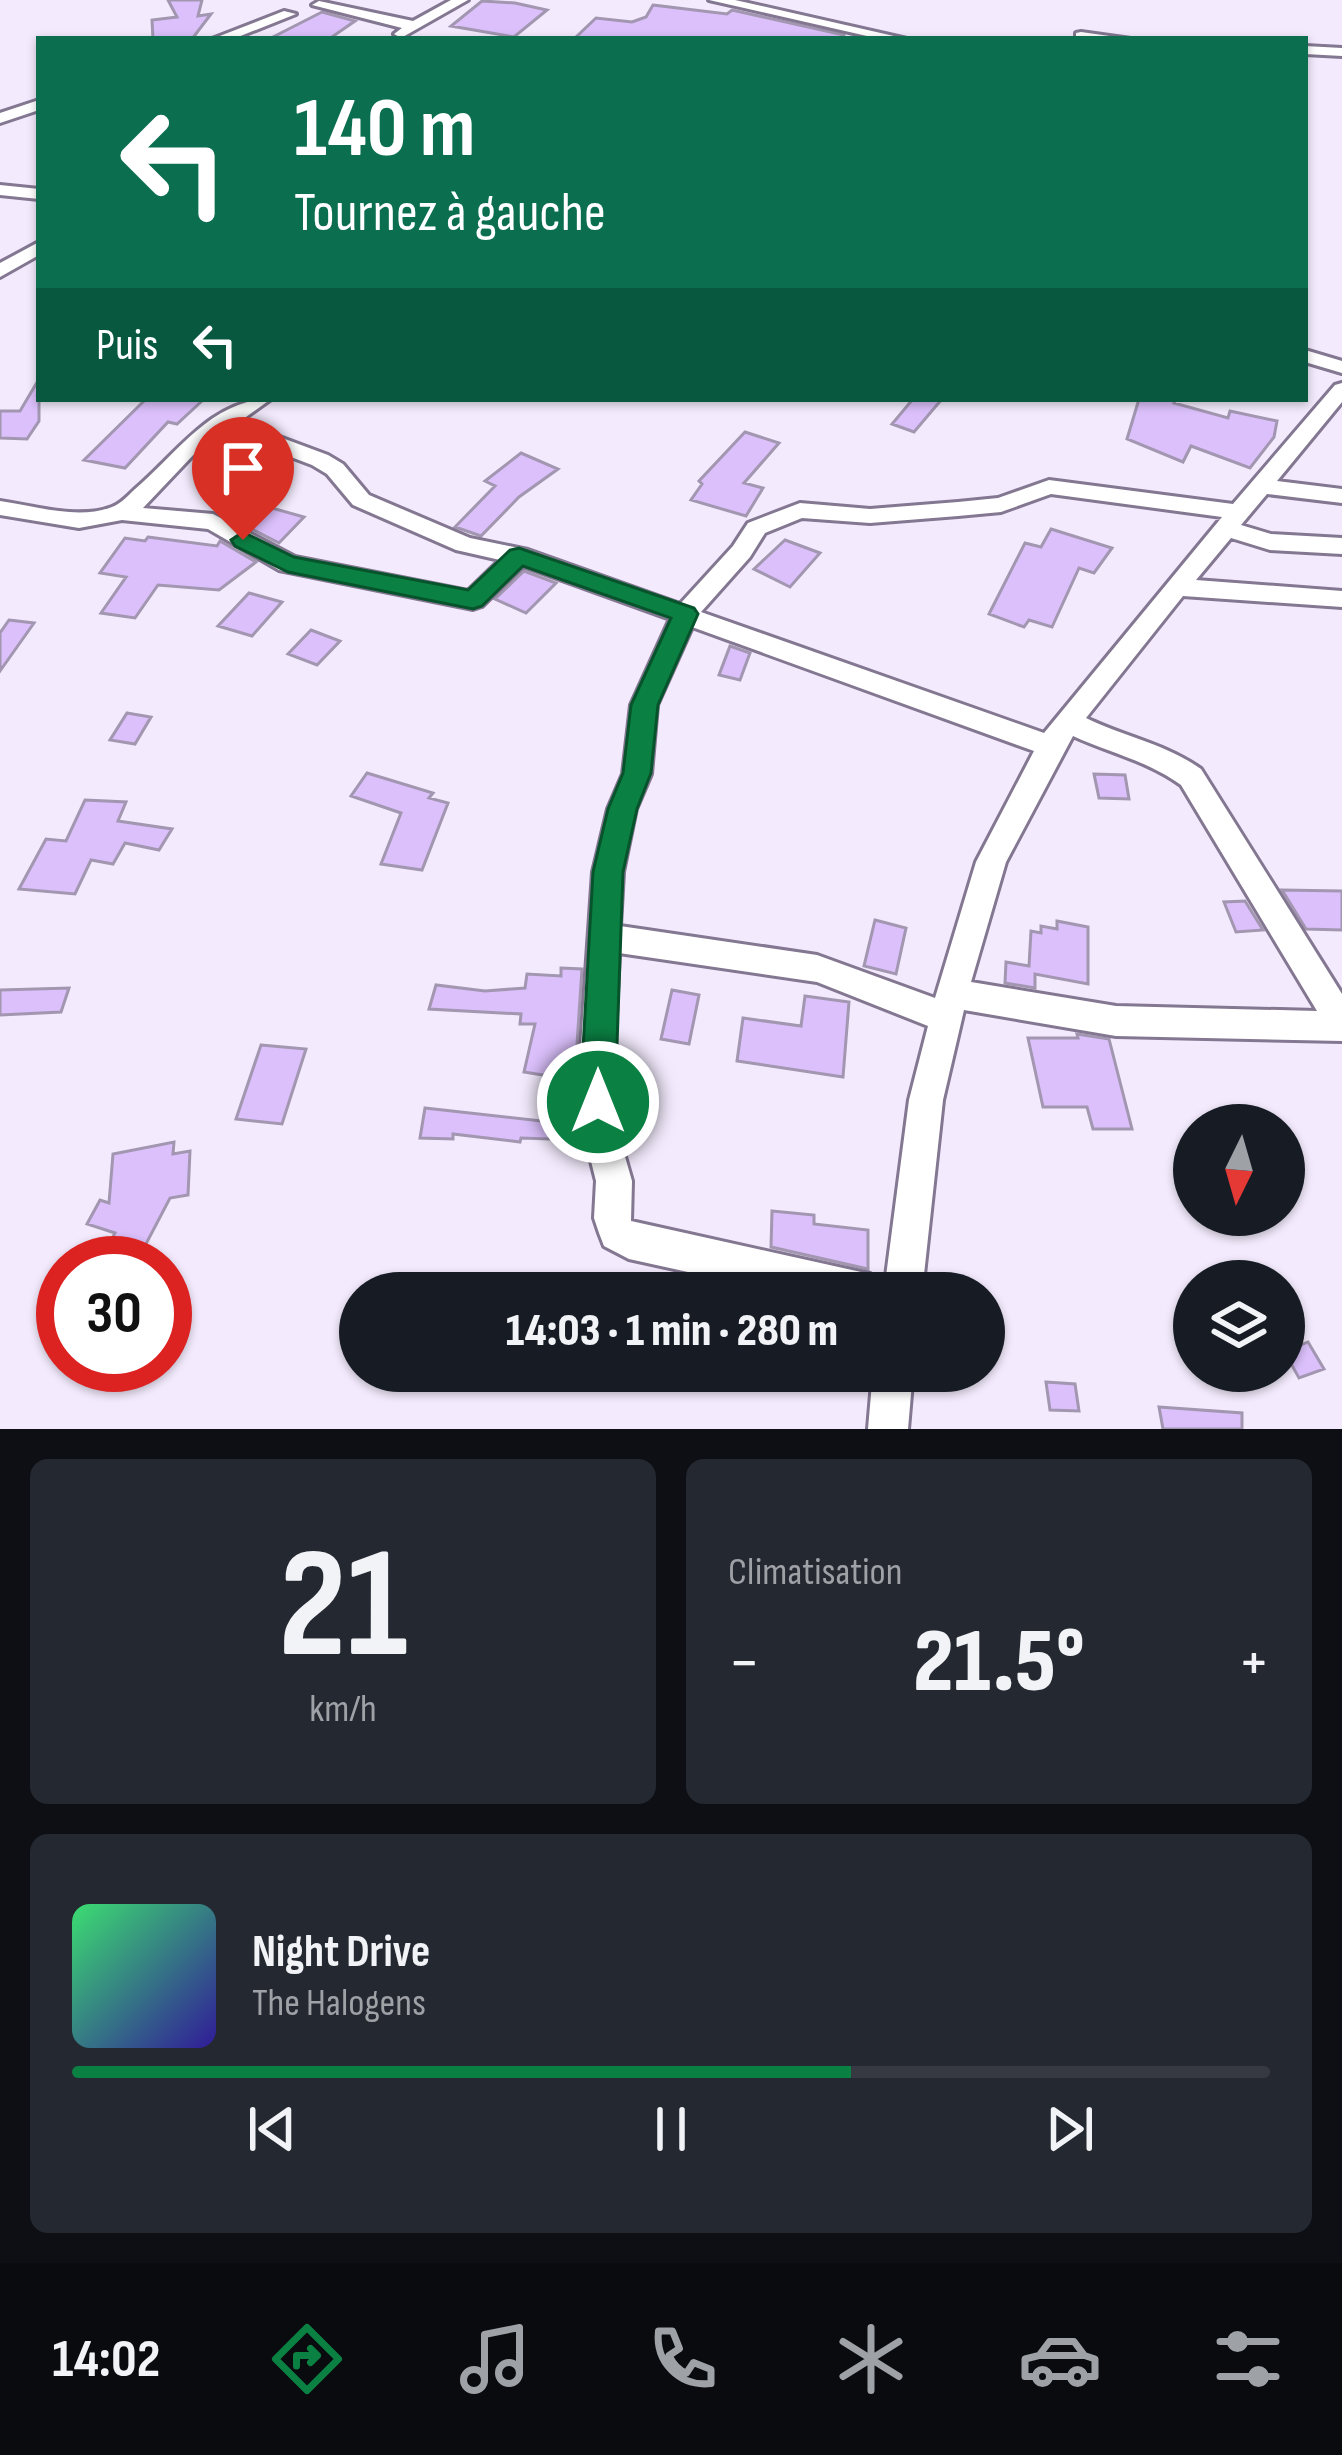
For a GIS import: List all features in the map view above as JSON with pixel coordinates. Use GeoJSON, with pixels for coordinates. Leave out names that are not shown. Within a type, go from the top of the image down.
{"type":"FeatureCollection","features":[{"type":"Feature","properties":{"kind":"street"},"geometry":{"type":"LineString","coordinates":[[397,36],[461,0]]}},
{"type":"Feature","properties":{"kind":"street"},"geometry":{"type":"LineString","coordinates":[[716,0],[886,36]]}},
{"type":"Feature","properties":{"kind":"street"},"geometry":{"type":"LineString","coordinates":[[319,5],[414,26]]}},
{"type":"Feature","properties":{"kind":"street"},"geometry":{"type":"LineString","coordinates":[[227,36],[289,14]]}},
{"type":"Feature","properties":{"kind":"street"},"geometry":{"type":"LineString","coordinates":[[1308,50],[1342,52]]}},
{"type":"Feature","properties":{"kind":"street"},"geometry":{"type":"LineString","coordinates":[[0,118],[36,106]]}},
{"type":"Feature","properties":{"kind":"street"},"geometry":{"type":"LineString","coordinates":[[0,190],[36,194]]}},
{"type":"Feature","properties":{"kind":"street"},"geometry":{"type":"LineString","coordinates":[[0,271],[36,250]]}},
{"type":"Feature","properties":{"kind":"street"},"geometry":{"type":"LineString","coordinates":[[1308,357],[1342,368]]}},
{"type":"Feature","properties":{"kind":"street"},"geometry":{"type":"LineString","coordinates":[[906,1272],[926,1100],[965,940],[991,862],[1059,734],[1342,389]]}},
{"type":"Feature","properties":{"kind":"street"},"geometry":{"type":"LineString","coordinates":[[122,513],[190,445],[255,402]]}},
{"type":"Feature","properties":{"kind":"street"},"geometry":{"type":"LineString","coordinates":[[222,423],[320,460],[335,469],[361,500],[464,544],[519,556],[1059,734],[1162,756],[1192,777],[1342,1024]]}},
{"type":"Feature","properties":{"kind":"street"},"geometry":{"type":"LineString","coordinates":[[1261,486],[1342,496]]}},
{"type":"Feature","properties":{"kind":"street"},"geometry":{"type":"LineString","coordinates":[[773,1272],[643,1244],[617,1233],[612,1218],[614,1181],[600,1129],[596,1076],[608,872],[622,809],[637,773],[644,705],[685,614],[742,551],[756,528],[800,510],[870,516],[958,509],[1000,505],[1049,487],[1232,520],[1270,542],[1342,545]]}},
{"type":"Feature","properties":{"kind":"street"},"geometry":{"type":"LineString","coordinates":[[0,508],[79,520],[122,513],[213,522],[288,564],[473,600],[519,556]]}},
{"type":"Feature","properties":{"kind":"street"},"geometry":{"type":"LineString","coordinates":[[1177,587],[1342,599]]}},
{"type":"Feature","properties":{"kind":"street"},"geometry":{"type":"LineString","coordinates":[[604,937],[802,965],[951,1007],[1116,1021],[1342,1024]]}},
{"type":"Feature","properties":{"kind":"street"},"geometry":{"type":"LineString","coordinates":[[888,1429],[891,1392]]}},
{"type":"Feature","properties":{"kind":"building"},"geometry":{"type":"Polygon","coordinates":[[[168,0],[202,0],[198,16],[211,14],[194,36],[153,36],[152,20],[177,17],[168,0]]]}},
{"type":"Feature","properties":{"kind":"building"},"geometry":{"type":"Polygon","coordinates":[[[482,1],[547,10],[515,36],[451,26],[482,1]]]}},
{"type":"Feature","properties":{"kind":"building"},"geometry":{"type":"Polygon","coordinates":[[[653,5],[727,14],[732,10],[844,35],[577,36],[596,18],[632,22],[646,17],[653,5]]]}},
{"type":"Feature","properties":{"kind":"building"},"geometry":{"type":"Polygon","coordinates":[[[322,12],[355,21],[333,36],[275,36],[322,12]]]}},
{"type":"Feature","properties":{"kind":"building"},"geometry":{"type":"Polygon","coordinates":[[[36,384],[39,421],[27,439],[0,438],[0,411],[20,411],[36,384]]]}},
{"type":"Feature","properties":{"kind":"building"},"geometry":{"type":"Polygon","coordinates":[[[143,402],[201,402],[177,424],[168,422],[125,468],[84,460],[143,402]]]}},
{"type":"Feature","properties":{"kind":"building"},"geometry":{"type":"Polygon","coordinates":[[[910,402],[939,402],[914,432],[892,424],[910,402]]]}},
{"type":"Feature","properties":{"kind":"building"},"geometry":{"type":"Polygon","coordinates":[[[1138,402],[1174,402],[1228,418],[1230,411],[1277,421],[1274,437],[1250,468],[1191,446],[1183,462],[1127,439],[1138,402]]]}},
{"type":"Feature","properties":{"kind":"building"},"geometry":{"type":"Polygon","coordinates":[[[745,432],[779,443],[744,483],[763,488],[746,516],[691,500],[702,484],[699,481],[745,432]]]}},
{"type":"Feature","properties":{"kind":"building"},"geometry":{"type":"Polygon","coordinates":[[[521,453],[558,469],[519,497],[481,536],[455,527],[495,486],[485,481],[521,453]]]}},
{"type":"Feature","properties":{"kind":"building"},"geometry":{"type":"Polygon","coordinates":[[[247,501],[304,517],[279,543],[234,520],[247,501]]]}},
{"type":"Feature","properties":{"kind":"building"},"geometry":{"type":"Polygon","coordinates":[[[1051,529],[1112,548],[1094,573],[1079,568],[1052,627],[1029,620],[1024,627],[989,614],[1025,543],[1041,547],[1051,529]]]}},
{"type":"Feature","properties":{"kind":"building"},"geometry":{"type":"Polygon","coordinates":[[[148,537],[217,546],[220,541],[256,562],[219,590],[158,585],[135,618],[101,613],[126,577],[100,573],[125,538],[145,541],[148,537]]]}},
{"type":"Feature","properties":{"kind":"building"},"geometry":{"type":"Polygon","coordinates":[[[785,540],[820,553],[790,587],[754,569],[785,540]]]}},
{"type":"Feature","properties":{"kind":"building"},"geometry":{"type":"Polygon","coordinates":[[[524,571],[556,583],[526,613],[495,599],[524,571]]]}},
{"type":"Feature","properties":{"kind":"building"},"geometry":{"type":"Polygon","coordinates":[[[249,593],[282,602],[252,636],[218,626],[249,593]]]}},
{"type":"Feature","properties":{"kind":"building"},"geometry":{"type":"Polygon","coordinates":[[[9,620],[34,623],[0,671],[0,633],[9,620]]]}},
{"type":"Feature","properties":{"kind":"building"},"geometry":{"type":"Polygon","coordinates":[[[311,630],[340,641],[317,665],[288,654],[311,630]]]}},
{"type":"Feature","properties":{"kind":"building"},"geometry":{"type":"Polygon","coordinates":[[[730,646],[750,653],[740,680],[719,675],[730,646]]]}},
{"type":"Feature","properties":{"kind":"building"},"geometry":{"type":"Polygon","coordinates":[[[127,713],[151,717],[135,744],[110,740],[127,713]]]}},
{"type":"Feature","properties":{"kind":"building"},"geometry":{"type":"Polygon","coordinates":[[[367,773],[433,793],[429,798],[448,803],[422,870],[381,864],[401,813],[351,796],[367,773]]]}},
{"type":"Feature","properties":{"kind":"building"},"geometry":{"type":"Polygon","coordinates":[[[1094,774],[1125,775],[1129,799],[1099,798],[1094,774]]]}},
{"type":"Feature","properties":{"kind":"building"},"geometry":{"type":"Polygon","coordinates":[[[85,800],[126,802],[118,821],[172,829],[159,850],[125,843],[113,864],[91,860],[75,894],[19,889],[46,839],[66,841],[85,800]]]}},
{"type":"Feature","properties":{"kind":"building"},"geometry":{"type":"Polygon","coordinates":[[[1282,890],[1342,891],[1342,930],[1306,929],[1282,890]]]}},
{"type":"Feature","properties":{"kind":"building"},"geometry":{"type":"Polygon","coordinates":[[[1245,901],[1263,930],[1236,932],[1224,902],[1245,901]]]}},
{"type":"Feature","properties":{"kind":"building"},"geometry":{"type":"Polygon","coordinates":[[[875,920],[906,928],[896,974],[864,966],[875,920]]]}},
{"type":"Feature","properties":{"kind":"building"},"geometry":{"type":"Polygon","coordinates":[[[1057,921],[1088,927],[1088,984],[1035,974],[1035,988],[1005,983],[1006,962],[1029,966],[1031,931],[1041,933],[1041,926],[1057,929],[1057,921]]]}},
{"type":"Feature","properties":{"kind":"building"},"geometry":{"type":"Polygon","coordinates":[[[561,968],[582,969],[576,1059],[568,1079],[524,1072],[535,1024],[520,1024],[521,1014],[429,1009],[436,985],[485,991],[525,988],[527,974],[561,976],[561,968]]]}},
{"type":"Feature","properties":{"kind":"building"},"geometry":{"type":"Polygon","coordinates":[[[69,988],[61,1012],[0,1015],[0,990],[69,988]]]}},
{"type":"Feature","properties":{"kind":"building"},"geometry":{"type":"Polygon","coordinates":[[[672,990],[699,995],[689,1044],[661,1039],[672,990]]]}},
{"type":"Feature","properties":{"kind":"building"},"geometry":{"type":"Polygon","coordinates":[[[805,996],[849,1002],[843,1077],[737,1061],[743,1018],[801,1026],[805,996]]]}},
{"type":"Feature","properties":{"kind":"building"},"geometry":{"type":"Polygon","coordinates":[[[1077,1034],[1109,1039],[1132,1129],[1093,1129],[1087,1107],[1043,1107],[1028,1038],[1078,1038],[1077,1034]]]}},
{"type":"Feature","properties":{"kind":"building"},"geometry":{"type":"Polygon","coordinates":[[[261,1045],[306,1049],[282,1124],[236,1119],[261,1045]]]}},
{"type":"Feature","properties":{"kind":"building"},"geometry":{"type":"Polygon","coordinates":[[[425,1108],[551,1122],[549,1139],[521,1138],[520,1142],[453,1134],[453,1139],[420,1138],[425,1108]]]}},
{"type":"Feature","properties":{"kind":"building"},"geometry":{"type":"Polygon","coordinates":[[[174,1142],[173,1154],[190,1151],[188,1195],[170,1198],[150,1236],[113,1236],[87,1224],[100,1200],[109,1203],[113,1154],[174,1142]]]}},
{"type":"Feature","properties":{"kind":"building"},"geometry":{"type":"Polygon","coordinates":[[[772,1211],[814,1215],[814,1224],[868,1230],[868,1269],[771,1247],[772,1211]]]}},
{"type":"Feature","properties":{"kind":"building"},"geometry":{"type":"Polygon","coordinates":[[[1305,1343],[1324,1369],[1305,1376],[1305,1343]]]}},
{"type":"Feature","properties":{"kind":"building"},"geometry":{"type":"Polygon","coordinates":[[[1046,1382],[1075,1384],[1079,1411],[1050,1410],[1046,1382]]]}},
{"type":"Feature","properties":{"kind":"building"},"geometry":{"type":"Polygon","coordinates":[[[1159,1407],[1242,1413],[1242,1429],[1163,1429],[1159,1407]]]}},
{"type":"Feature","properties":{"kind":"route"},"geometry":{"type":"LineString","coordinates":[[243,540],[288,564],[473,600],[519,556],[685,614],[644,705],[637,773],[622,809],[608,872],[598,1102]]}}]}
